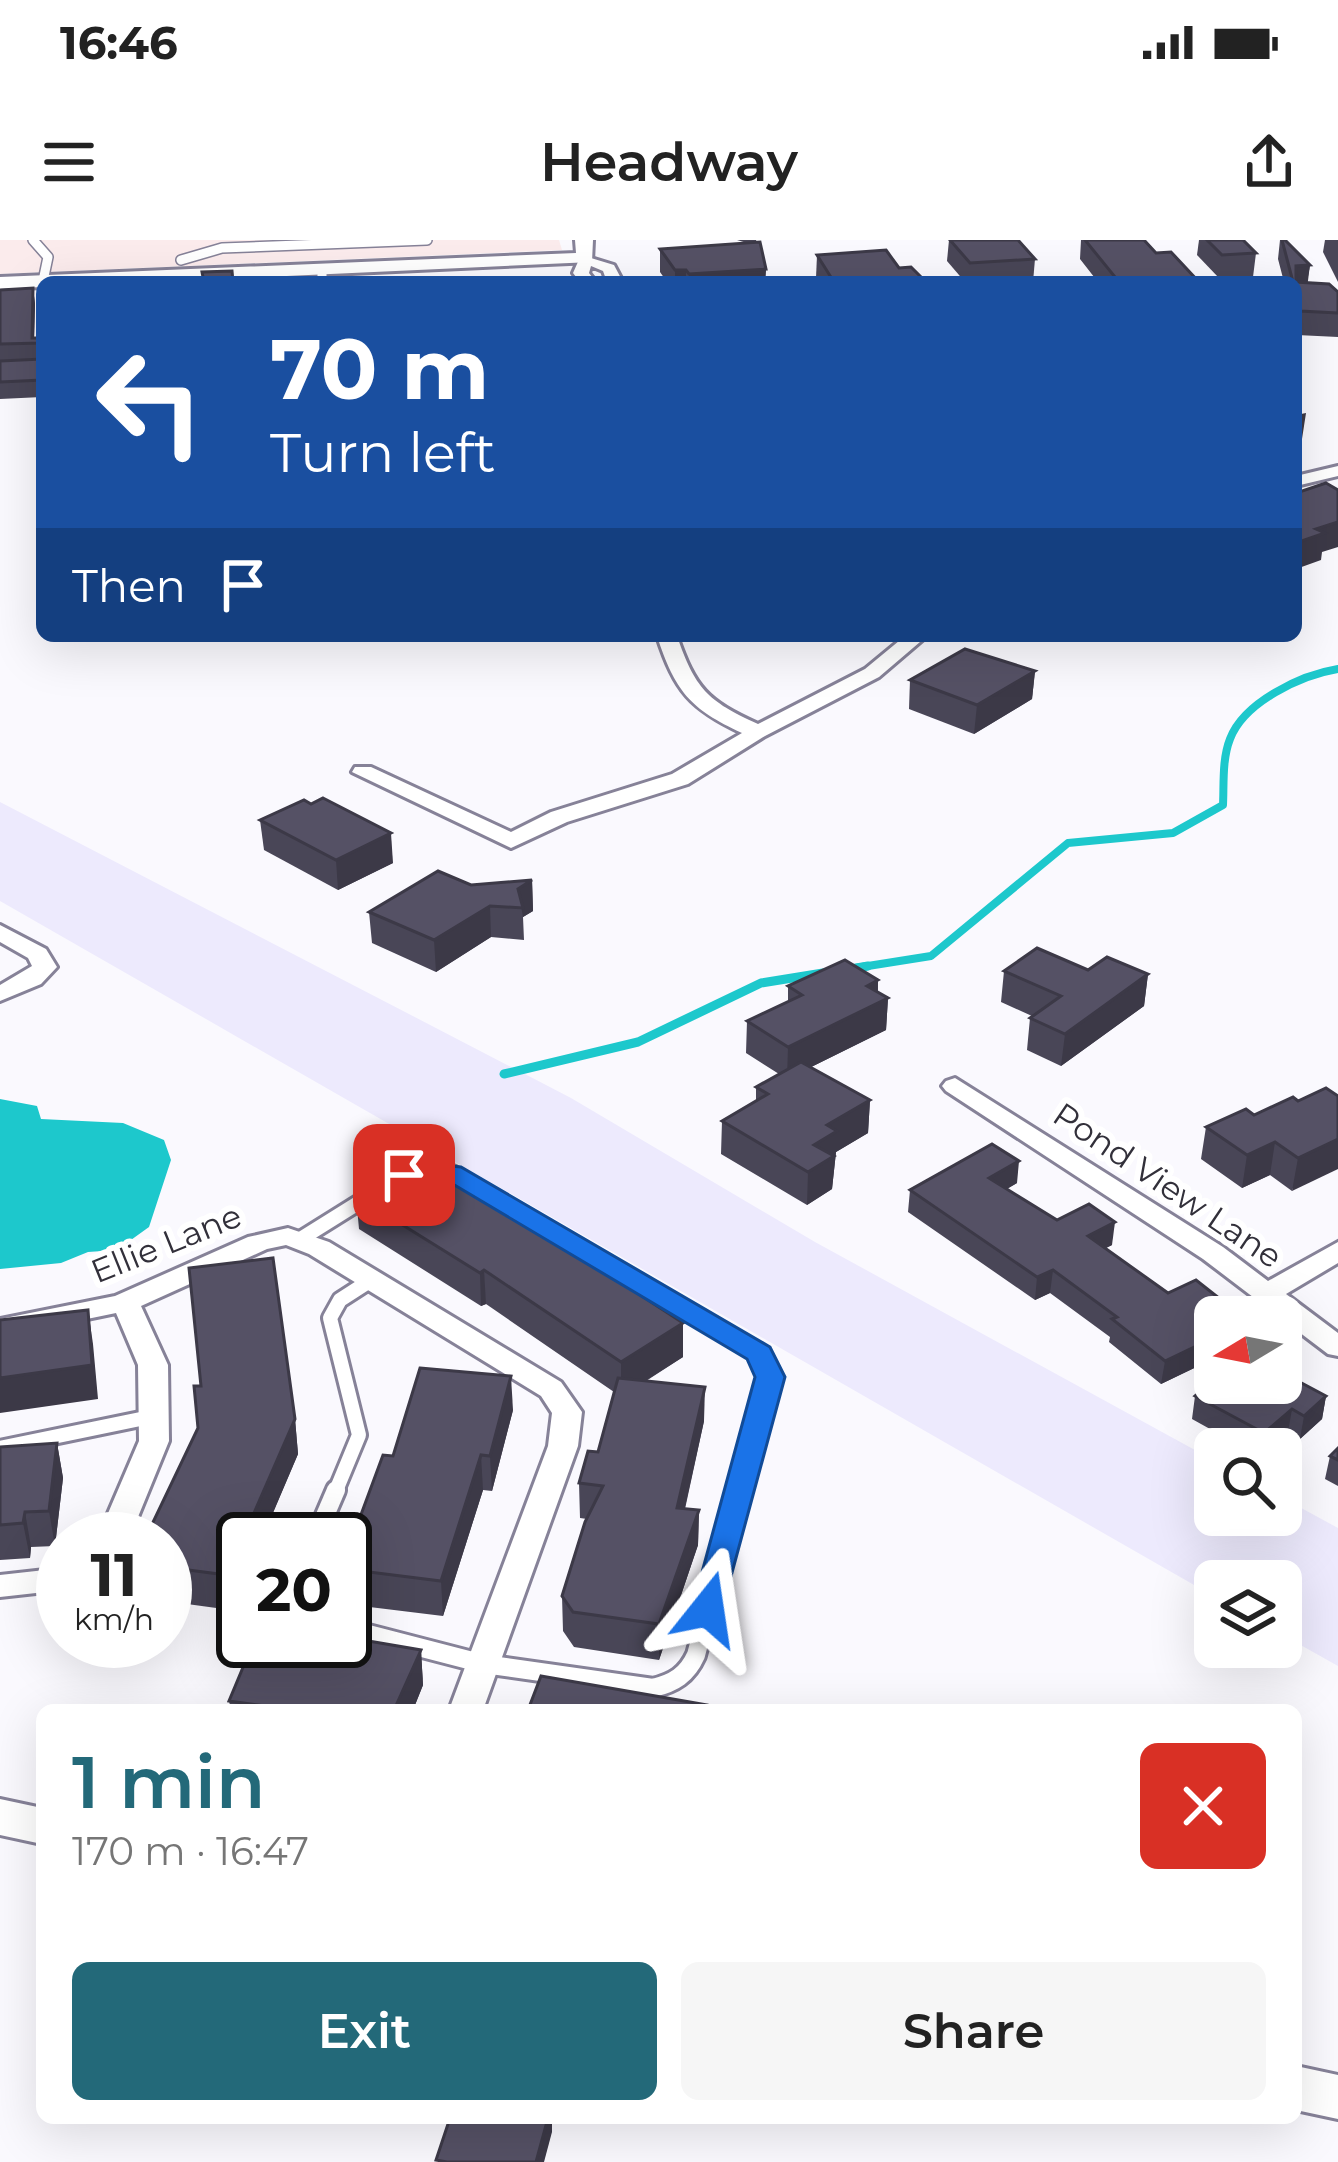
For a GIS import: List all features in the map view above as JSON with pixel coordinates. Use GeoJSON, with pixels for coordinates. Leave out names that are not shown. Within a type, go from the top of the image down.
{"type":"FeatureCollection","features":[{"type":"Feature","properties":{"kind":"main road"},"geometry":{"type":"LineString","coordinates":[[0,1817],[36,1825]]}},
{"type":"Feature","properties":{"kind":"main road"},"geometry":{"type":"LineString","coordinates":[[1302,2089],[1338,2097]]}},
{"type":"Feature","properties":{"kind":"street"},"geometry":{"type":"LineString","coordinates":[[132,276],[182,268],[322,276],[585,249],[612,276]]}},
{"type":"Feature","properties":{"kind":"street"},"geometry":{"type":"LineString","coordinates":[[0,283],[36,281]]}},
{"type":"Feature","properties":{"kind":"street"},"geometry":{"type":"LineString","coordinates":[[1302,480],[1338,471]]}},
{"type":"Feature","properties":{"kind":"street"},"geometry":{"type":"LineString","coordinates":[[669,642],[682,680],[695,700],[758,732]]}},
{"type":"Feature","properties":{"kind":"street"},"geometry":{"type":"LineString","coordinates":[[363,772],[512,842],[559,817],[680,779],[872,673],[910,642]]}},
{"type":"Feature","properties":{"kind":"street"},"geometry":{"type":"LineString","coordinates":[[0,932],[38,954],[45,967],[32,979],[0,994]]}},
{"type":"Feature","properties":{"kind":"street","name":"Pond View Lane"},"geometry":{"type":"LineString","coordinates":[[955,1086],[1213,1253],[1338,1347]]}},
{"type":"Feature","properties":{"kind":"street"},"geometry":{"type":"LineString","coordinates":[[293,1238],[551,1389],[567,1412],[563,1446],[468,1704]]}},
{"type":"Feature","properties":{"kind":"street","name":"Ellie Lane"},"geometry":{"type":"LineString","coordinates":[[0,1328],[125,1302],[258,1244],[293,1238]]}},
{"type":"Feature","properties":{"kind":"street"},"geometry":{"type":"LineString","coordinates":[[1266,1294],[1338,1251]]}},
{"type":"Feature","properties":{"kind":"street"},"geometry":{"type":"LineString","coordinates":[[124,1512],[154,1441],[155,1416],[153,1365],[125,1302]]}},
{"type":"Feature","properties":{"kind":"street"},"geometry":{"type":"LineString","coordinates":[[0,1586],[36,1582]]}},
{"type":"Feature","properties":{"kind":"lane"},"geometry":{"type":"LineString","coordinates":[[33,240],[48,257],[44,276]]}},
{"type":"Feature","properties":{"kind":"lane"},"geometry":{"type":"LineString","coordinates":[[178,240],[182,268],[223,248],[428,240]]}},
{"type":"Feature","properties":{"kind":"lane"},"geometry":{"type":"LineString","coordinates":[[372,1635],[484,1664],[653,1688],[674,1683],[688,1673],[770,1377],[760,1353],[733,1334],[452,1173],[404,1175]]}},
{"type":"Feature","properties":{"kind":"lane"},"geometry":{"type":"LineString","coordinates":[[293,1238],[387,1186]]}},
{"type":"Feature","properties":{"kind":"lane"},"geometry":{"type":"LineString","coordinates":[[326,1512],[359,1435],[330,1318],[340,1300],[371,1280]]}},
{"type":"Feature","properties":{"kind":"lane"},"geometry":{"type":"LineString","coordinates":[[0,1448],[155,1416]]}},
{"type":"Feature","properties":{"kind":"shaded area"},"geometry":{"type":"Polygon","coordinates":[[[0,240],[559,240],[562,250],[0,274],[0,240]]]}},
{"type":"Feature","properties":{"kind":"shaded area"},"geometry":{"type":"Polygon","coordinates":[[[0,802],[571,1098],[815,1242],[1194,1450],[1194,1536],[1302,1536],[1302,1508],[1338,1528],[1338,1666],[1302,1646],[1302,1560],[1194,1560],[1194,1585],[0,901],[0,802]]]}},
{"type":"Feature","properties":{"kind":"water"},"geometry":{"type":"Polygon","coordinates":[[[0,1099],[37,1106],[41,1119],[123,1123],[164,1140],[171,1160],[149,1227],[117,1250],[88,1252],[61,1263],[0,1269],[0,1099]]]}},
{"type":"Feature","properties":{"kind":"building"},"geometry":{"type":"Polygon","coordinates":[[[950,240],[1018,240],[1035,259],[970,263],[950,240]]]}},
{"type":"Feature","properties":{"kind":"building"},"geometry":{"type":"Polygon","coordinates":[[[1085,240],[1144,240],[1156,253],[1171,252],[1193,276],[1114,276],[1085,240]]]}},
{"type":"Feature","properties":{"kind":"building"},"geometry":{"type":"Polygon","coordinates":[[[1207,240],[1243,240],[1256,253],[1222,255],[1207,240]]]}},
{"type":"Feature","properties":{"kind":"building"},"geometry":{"type":"Polygon","coordinates":[[[1282,240],[1310,265],[1296,266],[1296,276],[1291,276],[1282,240]]]}},
{"type":"Feature","properties":{"kind":"building"},"geometry":{"type":"Polygon","coordinates":[[[760,242],[766,269],[689,274],[675,270],[660,249],[760,242]]]}},
{"type":"Feature","properties":{"kind":"building"},"geometry":{"type":"Polygon","coordinates":[[[886,250],[899,268],[911,267],[920,276],[830,276],[817,255],[886,250]]]}},
{"type":"Feature","properties":{"kind":"building"},"geometry":{"type":"Polygon","coordinates":[[[232,271],[232,276],[203,276],[202,272],[232,271]]]}},
{"type":"Feature","properties":{"kind":"building"},"geometry":{"type":"Polygon","coordinates":[[[1302,282],[1329,284],[1338,292],[1338,313],[1302,311],[1302,282]]]}},
{"type":"Feature","properties":{"kind":"building"},"geometry":{"type":"Polygon","coordinates":[[[33,288],[32,338],[36,343],[0,344],[0,290],[33,288]]]}},
{"type":"Feature","properties":{"kind":"building"},"geometry":{"type":"Polygon","coordinates":[[[36,359],[36,380],[0,382],[0,361],[36,359]]]}},
{"type":"Feature","properties":{"kind":"building"},"geometry":{"type":"Polygon","coordinates":[[[1326,483],[1338,490],[1338,522],[1316,529],[1325,533],[1302,541],[1302,491],[1326,483]]]}},
{"type":"Feature","properties":{"kind":"building"},"geometry":{"type":"Polygon","coordinates":[[[965,649],[1035,671],[977,705],[910,680],[965,649]]]}},
{"type":"Feature","properties":{"kind":"building"},"geometry":{"type":"Polygon","coordinates":[[[323,798],[391,833],[336,860],[260,820],[304,800],[311,804],[323,798]]]}},
{"type":"Feature","properties":{"kind":"building"},"geometry":{"type":"Polygon","coordinates":[[[438,871],[471,885],[532,880],[518,889],[523,908],[490,906],[434,940],[369,912],[438,871]]]}},
{"type":"Feature","properties":{"kind":"building"},"geometry":{"type":"Polygon","coordinates":[[[1037,948],[1088,970],[1107,957],[1148,974],[1065,1034],[1030,1018],[1061,996],[1004,971],[1037,948]]]}},
{"type":"Feature","properties":{"kind":"building"},"geometry":{"type":"Polygon","coordinates":[[[845,960],[878,980],[867,986],[888,998],[788,1047],[747,1021],[802,995],[788,986],[845,960]]]}},
{"type":"Feature","properties":{"kind":"building"},"geometry":{"type":"Polygon","coordinates":[[[801,1062],[870,1100],[827,1125],[837,1131],[814,1145],[834,1156],[808,1172],[722,1121],[768,1094],[756,1087],[801,1062]]]}},
{"type":"Feature","properties":{"kind":"building"},"geometry":{"type":"Polygon","coordinates":[[[1326,1088],[1338,1096],[1338,1139],[1298,1158],[1275,1142],[1247,1155],[1206,1127],[1246,1109],[1254,1115],[1326,1088]]]}},
{"type":"Feature","properties":{"kind":"building"},"geometry":{"type":"Polygon","coordinates":[[[992,1144],[1019,1161],[989,1178],[1057,1220],[1089,1204],[1115,1222],[1088,1236],[1168,1293],[1196,1280],[1216,1296],[1194,1296],[1194,1347],[1165,1361],[1112,1319],[1117,1317],[1053,1270],[1037,1277],[910,1190],[992,1144]]]}},
{"type":"Feature","properties":{"kind":"building"},"geometry":{"type":"Polygon","coordinates":[[[417,1160],[551,1241],[555,1239],[683,1323],[621,1362],[484,1270],[480,1273],[356,1196],[417,1160]]]}},
{"type":"Feature","properties":{"kind":"building"},"geometry":{"type":"Polygon","coordinates":[[[273,1258],[295,1419],[254,1512],[216,1512],[216,1574],[192,1570],[192,1512],[158,1512],[198,1428],[194,1386],[201,1386],[189,1268],[273,1258]]]}},
{"type":"Feature","properties":{"kind":"building"},"geometry":{"type":"Polygon","coordinates":[[[88,1310],[92,1365],[0,1378],[0,1320],[88,1310]]]}},
{"type":"Feature","properties":{"kind":"building"},"geometry":{"type":"Polygon","coordinates":[[[420,1368],[511,1376],[490,1456],[481,1455],[441,1581],[372,1572],[372,1512],[362,1512],[383,1455],[393,1456],[420,1368]]]}},
{"type":"Feature","properties":{"kind":"building"},"geometry":{"type":"Polygon","coordinates":[[[618,1378],[705,1387],[677,1508],[699,1510],[659,1624],[573,1612],[562,1596],[585,1522],[603,1486],[579,1483],[588,1451],[598,1452],[618,1378]]]}},
{"type":"Feature","properties":{"kind":"building"},"geometry":{"type":"Polygon","coordinates":[[[1302,1383],[1326,1396],[1304,1416],[1292,1409],[1270,1428],[1255,1428],[1210,1404],[1302,1404],[1302,1383]]]}},
{"type":"Feature","properties":{"kind":"building"},"geometry":{"type":"Polygon","coordinates":[[[57,1443],[49,1511],[25,1512],[23,1523],[0,1525],[0,1447],[57,1443]]]}},
{"type":"Feature","properties":{"kind":"building"},"geometry":{"type":"Polygon","coordinates":[[[372,1642],[421,1650],[397,1704],[229,1701],[243,1668],[372,1668],[372,1642]]]}},
{"type":"Feature","properties":{"kind":"building"},"geometry":{"type":"Polygon","coordinates":[[[541,1676],[701,1704],[530,1704],[541,1676]]]}},
{"type":"Feature","properties":{"kind":"building"},"geometry":{"type":"Polygon","coordinates":[[[448,2124],[546,2124],[536,2162],[436,2160],[448,2124]]]}},
{"type":"Feature","properties":{"kind":"waterway"},"geometry":{"type":"LineString","coordinates":[[849,969],[931,956],[1068,843],[1173,833],[1223,805],[1226,755],[1237,726],[1275,692],[1338,669]]}},
{"type":"Feature","properties":{"kind":"waterway"},"geometry":{"type":"LineString","coordinates":[[845,970],[868,966]]}},
{"type":"Feature","properties":{"kind":"waterway"},"geometry":{"type":"LineString","coordinates":[[504,1074],[638,1042],[761,983],[823,973]]}},
{"type":"Feature","properties":{"kind":"route"},"geometry":{"type":"LineString","coordinates":[[404,1175],[452,1173],[760,1353],[770,1377],[708,1609]]}}]}
